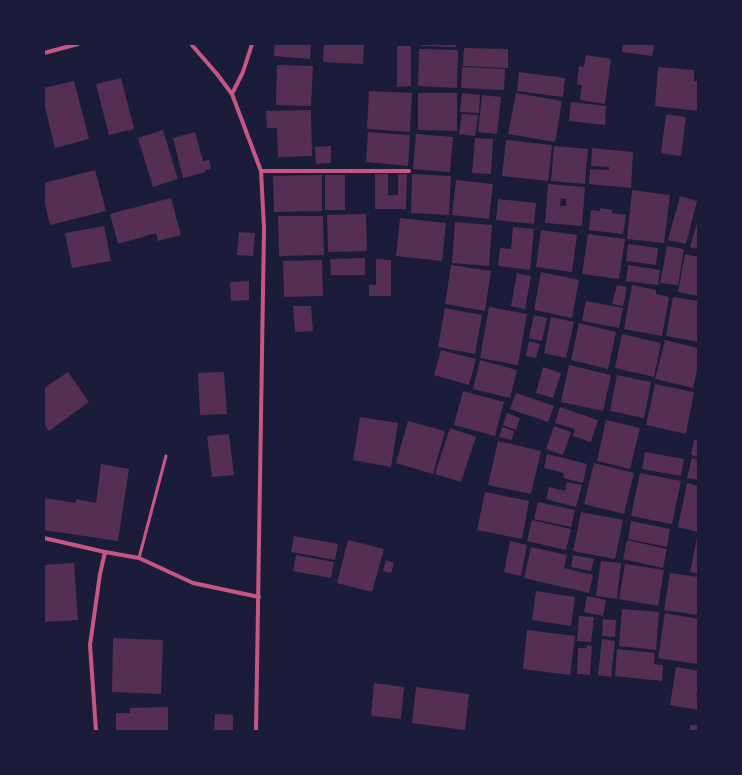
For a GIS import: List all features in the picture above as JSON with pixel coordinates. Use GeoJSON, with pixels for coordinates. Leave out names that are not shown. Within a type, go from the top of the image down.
{"type":"FeatureCollection","features":[{"type":"Feature","properties":{"kind":"street"},"geometry":{"type":"LineString","coordinates":[[44,53],[78,44]]}},
{"type":"Feature","properties":{"kind":"street"},"geometry":{"type":"LineString","coordinates":[[191,44],[232,94],[261,171],[264,228],[256,731]]}},
{"type":"Feature","properties":{"kind":"street"},"geometry":{"type":"LineString","coordinates":[[232,94],[243,72],[252,44]]}},
{"type":"Feature","properties":{"kind":"street"},"geometry":{"type":"LineString","coordinates":[[261,171],[409,171]]}},
{"type":"Feature","properties":{"kind":"street"},"geometry":{"type":"LineString","coordinates":[[44,538],[105,552],[140,558],[193,583],[259,597]]}},
{"type":"Feature","properties":{"kind":"street"},"geometry":{"type":"LineString","coordinates":[[96,731],[90,645],[96,598],[105,552]]}},
{"type":"Feature","properties":{"kind":"lane"},"geometry":{"type":"LineString","coordinates":[[140,558],[166,456]]}},
{"type":"Feature","properties":{"kind":"building"},"geometry":{"type":"Polygon","coordinates":[[[275,44],[311,44],[310,59],[274,56],[275,44]]]}},
{"type":"Feature","properties":{"kind":"building"},"geometry":{"type":"Polygon","coordinates":[[[324,44],[364,44],[363,64],[323,62],[324,44]]]}},
{"type":"Feature","properties":{"kind":"building"},"geometry":{"type":"Polygon","coordinates":[[[421,44],[456,44],[456,47],[421,46],[421,44]]]}},
{"type":"Feature","properties":{"kind":"building"},"geometry":{"type":"Polygon","coordinates":[[[623,44],[654,44],[652,56],[622,52],[623,44]]]}},
{"type":"Feature","properties":{"kind":"building"},"geometry":{"type":"Polygon","coordinates":[[[397,46],[411,46],[411,86],[397,87],[397,46]]]}},
{"type":"Feature","properties":{"kind":"building"},"geometry":{"type":"Polygon","coordinates":[[[464,48],[508,49],[508,68],[463,66],[464,48]]]}},
{"type":"Feature","properties":{"kind":"building"},"geometry":{"type":"Polygon","coordinates":[[[419,49],[458,50],[457,88],[418,86],[419,49]]]}},
{"type":"Feature","properties":{"kind":"building"},"geometry":{"type":"Polygon","coordinates":[[[586,55],[611,59],[605,104],[580,100],[582,85],[577,84],[579,66],[584,67],[586,55]]]}},
{"type":"Feature","properties":{"kind":"building"},"geometry":{"type":"Polygon","coordinates":[[[277,65],[313,66],[311,106],[276,105],[277,65]]]}},
{"type":"Feature","properties":{"kind":"building"},"geometry":{"type":"Polygon","coordinates":[[[462,67],[505,69],[504,90],[461,88],[462,67]]]}},
{"type":"Feature","properties":{"kind":"building"},"geometry":{"type":"Polygon","coordinates":[[[658,67],[694,70],[694,81],[698,81],[698,111],[655,106],[658,67]]]}},
{"type":"Feature","properties":{"kind":"building"},"geometry":{"type":"Polygon","coordinates":[[[519,72],[565,78],[563,97],[517,91],[519,72]]]}},
{"type":"Feature","properties":{"kind":"building"},"geometry":{"type":"Polygon","coordinates":[[[121,78],[134,129],[109,135],[96,84],[121,78]]]}},
{"type":"Feature","properties":{"kind":"building"},"geometry":{"type":"Polygon","coordinates":[[[74,81],[89,139],[55,148],[44,103],[44,88],[74,81]]]}},
{"type":"Feature","properties":{"kind":"building"},"geometry":{"type":"Polygon","coordinates":[[[369,91],[412,93],[410,132],[367,129],[369,91]]]}},
{"type":"Feature","properties":{"kind":"building"},"geometry":{"type":"Polygon","coordinates":[[[418,93],[457,93],[457,131],[418,130],[418,93]]]}},
{"type":"Feature","properties":{"kind":"building"},"geometry":{"type":"Polygon","coordinates":[[[462,93],[480,95],[479,113],[460,112],[462,93]]]}},
{"type":"Feature","properties":{"kind":"building"},"geometry":{"type":"Polygon","coordinates":[[[516,93],[562,101],[555,142],[508,134],[516,93]]]}},
{"type":"Feature","properties":{"kind":"building"},"geometry":{"type":"Polygon","coordinates":[[[482,95],[501,97],[497,134],[478,132],[482,95]]]}},
{"type":"Feature","properties":{"kind":"building"},"geometry":{"type":"Polygon","coordinates":[[[571,102],[606,106],[605,125],[569,121],[571,102]]]}},
{"type":"Feature","properties":{"kind":"building"},"geometry":{"type":"Polygon","coordinates":[[[311,110],[312,156],[278,157],[277,128],[267,128],[266,111],[311,110]]]}},
{"type":"Feature","properties":{"kind":"building"},"geometry":{"type":"Polygon","coordinates":[[[462,114],[478,115],[475,136],[459,134],[462,114]]]}},
{"type":"Feature","properties":{"kind":"building"},"geometry":{"type":"Polygon","coordinates":[[[666,114],[686,117],[681,156],[661,153],[666,114]]]}},
{"type":"Feature","properties":{"kind":"building"},"geometry":{"type":"Polygon","coordinates":[[[163,130],[178,179],[153,187],[138,138],[163,130]]]}},
{"type":"Feature","properties":{"kind":"building"},"geometry":{"type":"Polygon","coordinates":[[[195,132],[203,161],[209,160],[211,169],[205,170],[206,172],[183,178],[173,138],[195,132]]]}},
{"type":"Feature","properties":{"kind":"building"},"geometry":{"type":"Polygon","coordinates":[[[368,132],[410,135],[408,166],[366,162],[368,132]]]}},
{"type":"Feature","properties":{"kind":"building"},"geometry":{"type":"Polygon","coordinates":[[[416,134],[453,137],[450,172],[413,169],[416,134]]]}},
{"type":"Feature","properties":{"kind":"building"},"geometry":{"type":"Polygon","coordinates":[[[475,138],[493,139],[491,174],[472,173],[475,138]]]}},
{"type":"Feature","properties":{"kind":"building"},"geometry":{"type":"Polygon","coordinates":[[[506,140],[552,145],[548,181],[502,176],[506,140]]]}},
{"type":"Feature","properties":{"kind":"building"},"geometry":{"type":"Polygon","coordinates":[[[331,146],[331,163],[316,164],[315,147],[331,146]]]}},
{"type":"Feature","properties":{"kind":"building"},"geometry":{"type":"Polygon","coordinates":[[[554,146],[588,149],[585,184],[551,181],[554,146]]]}},
{"type":"Feature","properties":{"kind":"building"},"geometry":{"type":"Polygon","coordinates":[[[592,148],[633,152],[631,188],[589,184],[590,169],[609,170],[609,167],[591,166],[592,148]]]}},
{"type":"Feature","properties":{"kind":"building"},"geometry":{"type":"Polygon","coordinates":[[[95,170],[106,211],[50,225],[44,200],[44,183],[95,170]]]}},
{"type":"Feature","properties":{"kind":"building"},"geometry":{"type":"Polygon","coordinates":[[[375,174],[388,174],[388,195],[398,195],[398,174],[407,174],[406,209],[375,209],[375,174]]]}},
{"type":"Feature","properties":{"kind":"building"},"geometry":{"type":"Polygon","coordinates":[[[412,174],[451,176],[449,215],[411,213],[412,174]]]}},
{"type":"Feature","properties":{"kind":"building"},"geometry":{"type":"Polygon","coordinates":[[[322,175],[322,211],[274,212],[273,176],[322,175]]]}},
{"type":"Feature","properties":{"kind":"building"},"geometry":{"type":"Polygon","coordinates":[[[325,175],[345,175],[345,210],[325,210],[325,175]]]}},
{"type":"Feature","properties":{"kind":"building"},"geometry":{"type":"Polygon","coordinates":[[[456,180],[493,184],[489,219],[452,215],[456,180]]]}},
{"type":"Feature","properties":{"kind":"building"},"geometry":{"type":"Polygon","coordinates":[[[548,184],[585,187],[582,226],[545,223],[548,184]],[[561,198],[560,206],[566,206],[566,199],[561,198]]]}},
{"type":"Feature","properties":{"kind":"building"},"geometry":{"type":"Polygon","coordinates":[[[632,190],[670,195],[664,243],[627,239],[632,190]]]}},
{"type":"Feature","properties":{"kind":"building"},"geometry":{"type":"Polygon","coordinates":[[[680,196],[697,201],[686,244],[668,240],[680,196]]]}},
{"type":"Feature","properties":{"kind":"building"},"geometry":{"type":"Polygon","coordinates":[[[171,198],[181,235],[158,241],[156,233],[118,244],[110,214],[171,198]]]}},
{"type":"Feature","properties":{"kind":"building"},"geometry":{"type":"Polygon","coordinates":[[[498,199],[536,203],[534,224],[496,220],[498,199]]]}},
{"type":"Feature","properties":{"kind":"building"},"geometry":{"type":"Polygon","coordinates":[[[600,208],[612,210],[612,213],[626,215],[623,234],[589,230],[591,210],[600,211],[600,208]]]}},
{"type":"Feature","properties":{"kind":"building"},"geometry":{"type":"Polygon","coordinates":[[[366,214],[367,251],[328,252],[327,215],[366,214]]]}},
{"type":"Feature","properties":{"kind":"building"},"geometry":{"type":"Polygon","coordinates":[[[278,216],[323,216],[324,255],[279,256],[278,216]]]}},
{"type":"Feature","properties":{"kind":"building"},"geometry":{"type":"Polygon","coordinates":[[[400,218],[446,223],[442,261],[396,256],[400,218]]]}},
{"type":"Feature","properties":{"kind":"building"},"geometry":{"type":"Polygon","coordinates":[[[698,220],[698,249],[690,247],[698,220]]]}},
{"type":"Feature","properties":{"kind":"building"},"geometry":{"type":"Polygon","coordinates":[[[455,222],[492,225],[489,266],[452,263],[455,222]]]}},
{"type":"Feature","properties":{"kind":"building"},"geometry":{"type":"Polygon","coordinates":[[[104,226],[111,261],[72,268],[65,233],[104,226]]]}},
{"type":"Feature","properties":{"kind":"building"},"geometry":{"type":"Polygon","coordinates":[[[513,227],[534,229],[530,270],[498,266],[500,248],[511,249],[513,227]]]}},
{"type":"Feature","properties":{"kind":"building"},"geometry":{"type":"Polygon","coordinates":[[[541,230],[577,235],[572,272],[536,267],[541,230]]]}},
{"type":"Feature","properties":{"kind":"building"},"geometry":{"type":"Polygon","coordinates":[[[239,232],[255,233],[253,256],[237,255],[239,232]]]}},
{"type":"Feature","properties":{"kind":"building"},"geometry":{"type":"Polygon","coordinates":[[[588,234],[625,239],[619,279],[582,274],[588,234]]]}},
{"type":"Feature","properties":{"kind":"building"},"geometry":{"type":"Polygon","coordinates":[[[628,244],[658,248],[656,265],[626,261],[628,244]]]}},
{"type":"Feature","properties":{"kind":"building"},"geometry":{"type":"Polygon","coordinates":[[[667,246],[684,249],[678,285],[660,283],[667,246]]]}},
{"type":"Feature","properties":{"kind":"building"},"geometry":{"type":"Polygon","coordinates":[[[685,254],[698,257],[698,296],[678,292],[685,254]]]}},
{"type":"Feature","properties":{"kind":"building"},"geometry":{"type":"Polygon","coordinates":[[[365,258],[365,275],[331,275],[330,259],[365,258]]]}},
{"type":"Feature","properties":{"kind":"building"},"geometry":{"type":"Polygon","coordinates":[[[376,259],[391,260],[391,296],[369,296],[369,285],[376,285],[376,259]]]}},
{"type":"Feature","properties":{"kind":"building"},"geometry":{"type":"Polygon","coordinates":[[[322,260],[323,296],[284,297],[283,261],[322,260]]]}},
{"type":"Feature","properties":{"kind":"building"},"geometry":{"type":"Polygon","coordinates":[[[451,265],[491,271],[485,311],[445,304],[451,265]]]}},
{"type":"Feature","properties":{"kind":"building"},"geometry":{"type":"Polygon","coordinates":[[[628,265],[660,270],[658,285],[626,281],[628,265]]]}},
{"type":"Feature","properties":{"kind":"building"},"geometry":{"type":"Polygon","coordinates":[[[541,272],[579,280],[572,318],[534,310],[541,272]]]}},
{"type":"Feature","properties":{"kind":"building"},"geometry":{"type":"Polygon","coordinates":[[[517,273],[531,276],[525,309],[511,306],[517,273]]]}},
{"type":"Feature","properties":{"kind":"building"},"geometry":{"type":"Polygon","coordinates":[[[249,281],[249,300],[231,301],[230,282],[249,281]]]}},
{"type":"Feature","properties":{"kind":"building"},"geometry":{"type":"Polygon","coordinates":[[[617,285],[627,287],[623,306],[612,304],[617,285]]]}},
{"type":"Feature","properties":{"kind":"building"},"geometry":{"type":"Polygon","coordinates":[[[632,285],[656,290],[656,294],[669,297],[662,336],[624,329],[632,285]]]}},
{"type":"Feature","properties":{"kind":"building"},"geometry":{"type":"Polygon","coordinates":[[[673,297],[698,301],[698,342],[666,336],[673,297]]]}},
{"type":"Feature","properties":{"kind":"building"},"geometry":{"type":"Polygon","coordinates":[[[586,301],[623,308],[619,328],[582,321],[586,301]]]}},
{"type":"Feature","properties":{"kind":"building"},"geometry":{"type":"Polygon","coordinates":[[[293,306],[311,306],[313,331],[295,332],[293,306]]]}},
{"type":"Feature","properties":{"kind":"building"},"geometry":{"type":"Polygon","coordinates":[[[489,307],[527,314],[518,365],[480,358],[489,307]]]}},
{"type":"Feature","properties":{"kind":"building"},"geometry":{"type":"Polygon","coordinates":[[[445,308],[482,315],[475,354],[438,347],[445,308]]]}},
{"type":"Feature","properties":{"kind":"building"},"geometry":{"type":"Polygon","coordinates":[[[534,315],[547,318],[542,341],[529,338],[534,315]]]}},
{"type":"Feature","properties":{"kind":"building"},"geometry":{"type":"Polygon","coordinates":[[[551,317],[574,322],[566,358],[544,353],[551,317]]]}},
{"type":"Feature","properties":{"kind":"building"},"geometry":{"type":"Polygon","coordinates":[[[579,323],[616,332],[608,369],[571,360],[579,323]]]}},
{"type":"Feature","properties":{"kind":"building"},"geometry":{"type":"Polygon","coordinates":[[[622,334],[661,343],[654,377],[615,368],[622,334]]]}},
{"type":"Feature","properties":{"kind":"building"},"geometry":{"type":"Polygon","coordinates":[[[665,340],[698,348],[698,365],[693,388],[655,379],[665,340]]]}},
{"type":"Feature","properties":{"kind":"building"},"geometry":{"type":"Polygon","coordinates":[[[529,341],[540,344],[536,358],[526,356],[529,341]]]}},
{"type":"Feature","properties":{"kind":"building"},"geometry":{"type":"Polygon","coordinates":[[[441,350],[476,359],[469,385],[434,375],[441,350]]]}},
{"type":"Feature","properties":{"kind":"building"},"geometry":{"type":"Polygon","coordinates":[[[480,360],[517,370],[510,398],[473,389],[480,360]]]}},
{"type":"Feature","properties":{"kind":"building"},"geometry":{"type":"Polygon","coordinates":[[[569,365],[611,375],[603,411],[561,402],[569,365]]]}},
{"type":"Feature","properties":{"kind":"building"},"geometry":{"type":"Polygon","coordinates":[[[543,367],[561,373],[553,398],[536,393],[543,367]]]}},
{"type":"Feature","properties":{"kind":"building"},"geometry":{"type":"Polygon","coordinates":[[[68,372],[89,402],[49,431],[44,424],[44,388],[68,372]]]}},
{"type":"Feature","properties":{"kind":"building"},"geometry":{"type":"Polygon","coordinates":[[[224,372],[227,414],[200,415],[198,373],[224,372]]]}},
{"type":"Feature","properties":{"kind":"building"},"geometry":{"type":"Polygon","coordinates":[[[617,375],[651,382],[644,418],[610,411],[617,375]]]}},
{"type":"Feature","properties":{"kind":"building"},"geometry":{"type":"Polygon","coordinates":[[[655,384],[694,392],[686,434],[646,425],[655,384]]]}},
{"type":"Feature","properties":{"kind":"building"},"geometry":{"type":"Polygon","coordinates":[[[463,391],[504,402],[495,436],[454,425],[463,391]]]}},
{"type":"Feature","properties":{"kind":"building"},"geometry":{"type":"Polygon","coordinates":[[[516,393],[554,406],[548,422],[510,409],[516,393]]]}},
{"type":"Feature","properties":{"kind":"building"},"geometry":{"type":"Polygon","coordinates":[[[560,407],[598,420],[591,442],[573,436],[575,429],[555,423],[560,407]]]}},
{"type":"Feature","properties":{"kind":"building"},"geometry":{"type":"Polygon","coordinates":[[[507,413],[520,418],[516,430],[503,425],[507,413]]]}},
{"type":"Feature","properties":{"kind":"building"},"geometry":{"type":"Polygon","coordinates":[[[360,417],[398,423],[391,467],[353,460],[360,417]]]}},
{"type":"Feature","properties":{"kind":"building"},"geometry":{"type":"Polygon","coordinates":[[[606,420],[640,428],[630,469],[597,461],[606,420]]]}},
{"type":"Feature","properties":{"kind":"building"},"geometry":{"type":"Polygon","coordinates":[[[408,421],[445,431],[433,474],[396,463],[408,421]]]}},
{"type":"Feature","properties":{"kind":"building"},"geometry":{"type":"Polygon","coordinates":[[[554,426],[571,432],[563,455],[546,449],[554,426]]]}},
{"type":"Feature","properties":{"kind":"building"},"geometry":{"type":"Polygon","coordinates":[[[502,427],[514,431],[512,440],[499,437],[502,427]]]}},
{"type":"Feature","properties":{"kind":"building"},"geometry":{"type":"Polygon","coordinates":[[[450,428],[476,437],[461,482],[435,474],[450,428]]]}},
{"type":"Feature","properties":{"kind":"building"},"geometry":{"type":"Polygon","coordinates":[[[229,434],[234,475],[212,477],[207,436],[229,434]]]}},
{"type":"Feature","properties":{"kind":"building"},"geometry":{"type":"Polygon","coordinates":[[[694,440],[698,441],[698,457],[691,455],[694,440]]]}},
{"type":"Feature","properties":{"kind":"building"},"geometry":{"type":"Polygon","coordinates":[[[498,441],[541,451],[531,494],[488,485],[498,441]]]}},
{"type":"Feature","properties":{"kind":"building"},"geometry":{"type":"Polygon","coordinates":[[[645,452],[684,459],[681,476],[642,469],[645,452]]]}},
{"type":"Feature","properties":{"kind":"building"},"geometry":{"type":"Polygon","coordinates":[[[547,454],[587,464],[583,483],[563,478],[564,473],[544,468],[547,454]]]}},
{"type":"Feature","properties":{"kind":"building"},"geometry":{"type":"Polygon","coordinates":[[[692,458],[698,460],[698,480],[687,478],[692,458]]]}},
{"type":"Feature","properties":{"kind":"building"},"geometry":{"type":"Polygon","coordinates":[[[594,463],[634,473],[624,514],[584,504],[594,463]]]}},
{"type":"Feature","properties":{"kind":"building"},"geometry":{"type":"Polygon","coordinates":[[[101,464],[129,469],[118,541],[44,530],[44,498],[76,503],[76,499],[96,503],[101,464]]]}},
{"type":"Feature","properties":{"kind":"building"},"geometry":{"type":"Polygon","coordinates":[[[640,473],[681,481],[672,524],[631,516],[640,473]]]}},
{"type":"Feature","properties":{"kind":"building"},"geometry":{"type":"Polygon","coordinates":[[[567,482],[582,485],[576,507],[546,499],[549,487],[565,491],[567,482]]]}},
{"type":"Feature","properties":{"kind":"building"},"geometry":{"type":"Polygon","coordinates":[[[687,483],[698,486],[698,532],[678,527],[687,483]]]}},
{"type":"Feature","properties":{"kind":"building"},"geometry":{"type":"Polygon","coordinates":[[[485,492],[529,501],[522,539],[477,530],[485,492]]]}},
{"type":"Feature","properties":{"kind":"building"},"geometry":{"type":"Polygon","coordinates":[[[538,502],[575,510],[571,527],[534,519],[538,502]]]}},
{"type":"Feature","properties":{"kind":"building"},"geometry":{"type":"Polygon","coordinates":[[[581,512],[623,520],[615,559],[573,551],[581,512]]]}},
{"type":"Feature","properties":{"kind":"building"},"geometry":{"type":"Polygon","coordinates":[[[532,520],[571,529],[566,550],[527,541],[532,520]]]}},
{"type":"Feature","properties":{"kind":"building"},"geometry":{"type":"Polygon","coordinates":[[[631,521],[670,529],[667,547],[628,539],[631,521]]]}},
{"type":"Feature","properties":{"kind":"building"},"geometry":{"type":"Polygon","coordinates":[[[294,536],[338,544],[335,560],[291,552],[294,536]]]}},
{"type":"Feature","properties":{"kind":"building"},"geometry":{"type":"Polygon","coordinates":[[[698,538],[698,574],[690,572],[698,538]]]}},
{"type":"Feature","properties":{"kind":"building"},"geometry":{"type":"Polygon","coordinates":[[[348,540],[384,549],[372,592],[337,583],[348,540]]]}},
{"type":"Feature","properties":{"kind":"building"},"geometry":{"type":"Polygon","coordinates":[[[627,540],[667,549],[663,568],[623,559],[627,540]]]}},
{"type":"Feature","properties":{"kind":"building"},"geometry":{"type":"Polygon","coordinates":[[[510,541],[527,545],[521,576],[504,572],[510,541]]]}},
{"type":"Feature","properties":{"kind":"building"},"geometry":{"type":"Polygon","coordinates":[[[531,547],[567,555],[564,568],[593,575],[589,593],[524,578],[531,547]]]}},
{"type":"Feature","properties":{"kind":"building"},"geometry":{"type":"Polygon","coordinates":[[[296,555],[334,562],[331,578],[293,571],[296,555]]]}},
{"type":"Feature","properties":{"kind":"building"},"geometry":{"type":"Polygon","coordinates":[[[573,555],[594,559],[591,571],[571,567],[573,555]]]}},
{"type":"Feature","properties":{"kind":"building"},"geometry":{"type":"Polygon","coordinates":[[[386,560],[394,563],[391,573],[383,571],[386,560]]]}},
{"type":"Feature","properties":{"kind":"building"},"geometry":{"type":"Polygon","coordinates":[[[601,561],[621,563],[617,599],[596,596],[601,561]]]}},
{"type":"Feature","properties":{"kind":"building"},"geometry":{"type":"Polygon","coordinates":[[[74,563],[78,620],[44,622],[44,565],[74,563]]]}},
{"type":"Feature","properties":{"kind":"building"},"geometry":{"type":"Polygon","coordinates":[[[625,564],[664,570],[658,606],[619,599],[625,564]]]}},
{"type":"Feature","properties":{"kind":"building"},"geometry":{"type":"Polygon","coordinates":[[[670,573],[698,577],[698,615],[664,610],[670,573]]]}},
{"type":"Feature","properties":{"kind":"building"},"geometry":{"type":"Polygon","coordinates":[[[536,591],[575,597],[571,626],[532,620],[536,591]]]}},
{"type":"Feature","properties":{"kind":"building"},"geometry":{"type":"Polygon","coordinates":[[[587,596],[606,600],[603,616],[584,612],[587,596]]]}},
{"type":"Feature","properties":{"kind":"building"},"geometry":{"type":"Polygon","coordinates":[[[622,609],[659,612],[656,650],[619,646],[622,609]]]}},
{"type":"Feature","properties":{"kind":"building"},"geometry":{"type":"Polygon","coordinates":[[[665,613],[698,619],[697,664],[658,658],[665,613]]]}},
{"type":"Feature","properties":{"kind":"building"},"geometry":{"type":"Polygon","coordinates":[[[579,616],[594,617],[591,642],[577,641],[579,616]]]}},
{"type":"Feature","properties":{"kind":"building"},"geometry":{"type":"Polygon","coordinates":[[[603,619],[616,620],[615,637],[602,636],[603,619]]]}},
{"type":"Feature","properties":{"kind":"building"},"geometry":{"type":"Polygon","coordinates":[[[527,630],[575,636],[570,675],[523,669],[527,630]]]}},
{"type":"Feature","properties":{"kind":"building"},"geometry":{"type":"Polygon","coordinates":[[[113,638],[163,640],[161,694],[112,692],[113,638]]]}},
{"type":"Feature","properties":{"kind":"building"},"geometry":{"type":"Polygon","coordinates":[[[602,639],[615,641],[611,677],[598,675],[602,639]]]}},
{"type":"Feature","properties":{"kind":"building"},"geometry":{"type":"Polygon","coordinates":[[[587,645],[592,646],[590,675],[577,674],[578,648],[587,648],[587,645]]]}},
{"type":"Feature","properties":{"kind":"building"},"geometry":{"type":"Polygon","coordinates":[[[617,649],[655,653],[654,664],[663,665],[662,681],[615,676],[617,649]]]}},
{"type":"Feature","properties":{"kind":"building"},"geometry":{"type":"Polygon","coordinates":[[[676,667],[698,671],[698,688],[696,696],[698,697],[698,710],[670,705],[676,667]]]}},
{"type":"Feature","properties":{"kind":"building"},"geometry":{"type":"Polygon","coordinates":[[[374,683],[404,687],[401,719],[371,716],[374,683]]]}},
{"type":"Feature","properties":{"kind":"building"},"geometry":{"type":"Polygon","coordinates":[[[416,687],[469,694],[465,730],[412,723],[416,687]]]}},
{"type":"Feature","properties":{"kind":"building"},"geometry":{"type":"Polygon","coordinates":[[[168,707],[168,731],[116,731],[116,713],[130,713],[130,708],[168,707]]]}},
{"type":"Feature","properties":{"kind":"building"},"geometry":{"type":"Polygon","coordinates":[[[215,714],[233,715],[233,731],[214,731],[215,714]]]}},
{"type":"Feature","properties":{"kind":"building"},"geometry":{"type":"Polygon","coordinates":[[[690,725],[698,725],[698,731],[690,731],[690,725]]]}}]}
